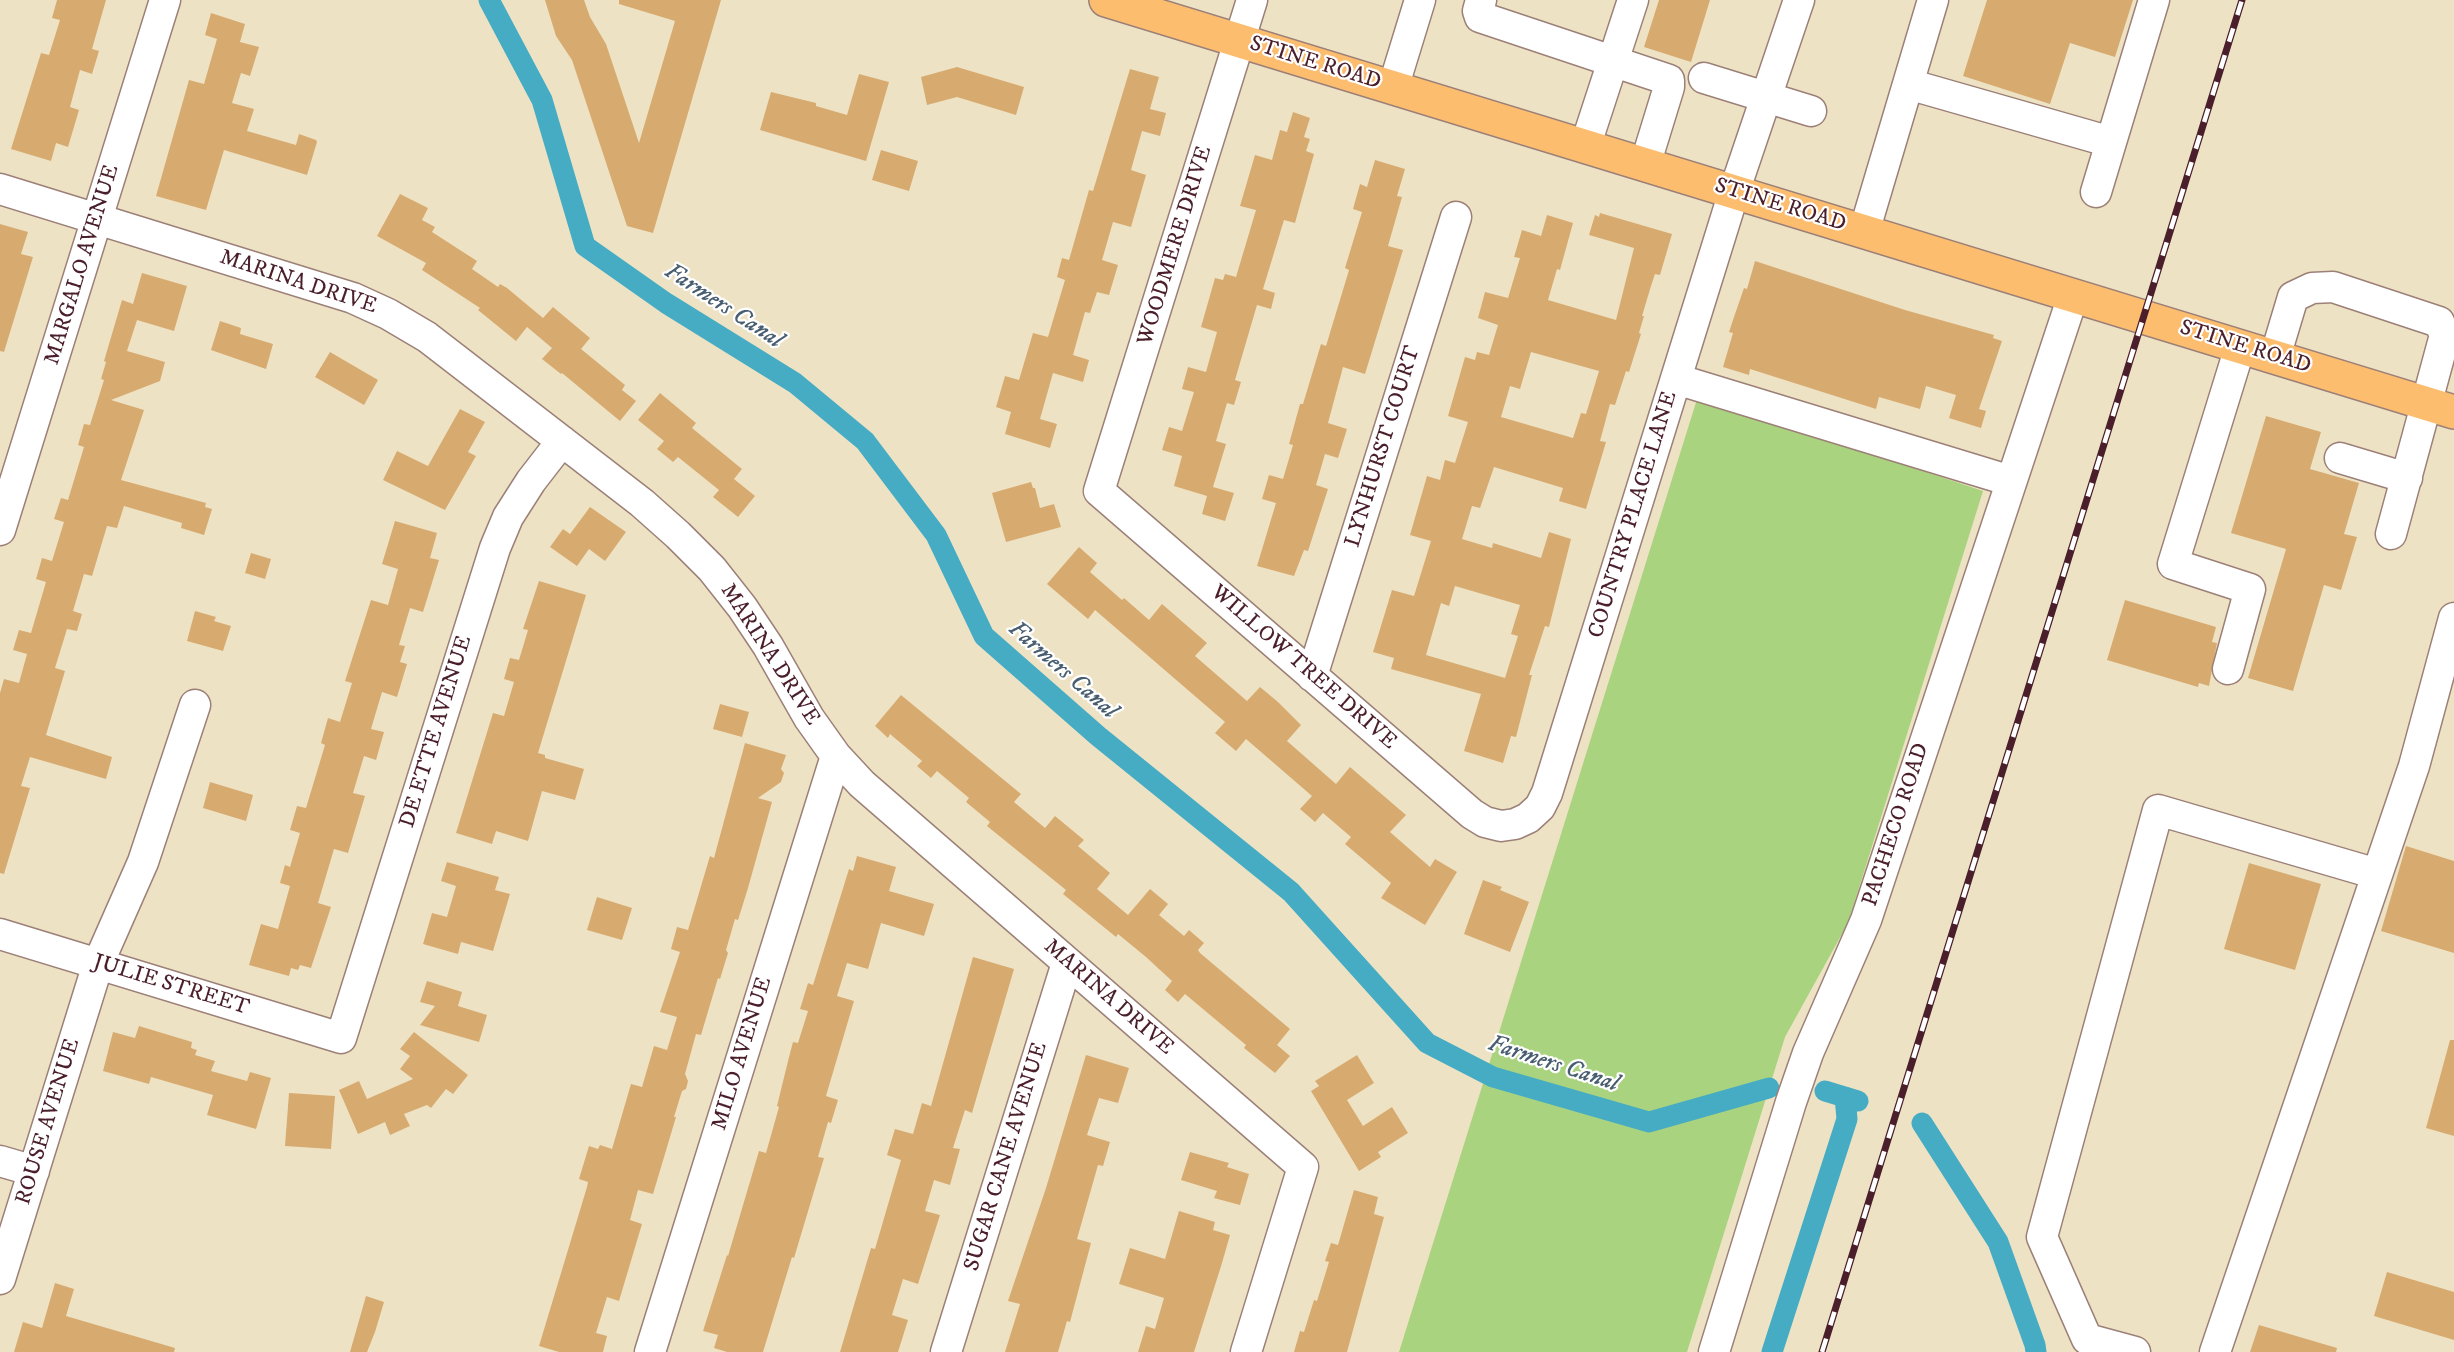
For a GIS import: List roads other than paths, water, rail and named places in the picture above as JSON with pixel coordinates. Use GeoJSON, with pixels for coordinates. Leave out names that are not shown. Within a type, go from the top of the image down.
{"type":"FeatureCollection","features":[{"type":"Feature","properties":{"kind":"main road","name":"STINE ROAD"},"geometry":{"type":"LineString","coordinates":[[1111,1],[2441,408]]}},
{"type":"Feature","properties":{"kind":"street","name":"MARGALO AVENUE"},"geometry":{"type":"LineString","coordinates":[[0,530],[165,0]]}},
{"type":"Feature","properties":{"kind":"street","name":"WOODMERE DRIVE"},"geometry":{"type":"LineString","coordinates":[[1099,491],[1252,0]]}},
{"type":"Feature","properties":{"kind":"street"},"geometry":{"type":"LineString","coordinates":[[1393,88],[1420,0]]}},
{"type":"Feature","properties":{"kind":"street"},"geometry":{"type":"LineString","coordinates":[[1481,0],[1478,11],[1480,17],[1669,80],[1669,87],[1645,165]]}},
{"type":"Feature","properties":{"kind":"street"},"geometry":{"type":"LineString","coordinates":[[1585,147],[1633,0]]}},
{"type":"Feature","properties":{"kind":"street","name":"COUNTRY PLACE LANE"},"geometry":{"type":"LineString","coordinates":[[1515,824],[1540,807],[1547,793],[1734,192],[1799,0]]}},
{"type":"Feature","properties":{"kind":"street"},"geometry":{"type":"LineString","coordinates":[[1864,232],[1933,0]]}},
{"type":"Feature","properties":{"kind":"street"},"geometry":{"type":"LineString","coordinates":[[2096,192],[2154,0]]}},
{"type":"Feature","properties":{"kind":"street"},"geometry":{"type":"LineString","coordinates":[[1704,78],[1811,111]]}},
{"type":"Feature","properties":{"kind":"street"},"geometry":{"type":"LineString","coordinates":[[1908,84],[2111,142]]}},
{"type":"Feature","properties":{"kind":"street","name":"MARINA DRIVE"},"geometry":{"type":"LineString","coordinates":[[0,189],[353,298],[388,314],[427,337],[642,503],[678,535],[712,569],[755,626],[809,718],[836,756],[862,784],[1304,1167],[1246,1352]]}},
{"type":"Feature","properties":{"kind":"street","name":"LYNHURST COURT"},"geometry":{"type":"LineString","coordinates":[[1312,676],[1456,217]]}},
{"type":"Feature","properties":{"kind":"street"},"geometry":{"type":"LineString","coordinates":[[2275,357],[2293,297],[2312,288],[2333,287],[2439,322],[2445,335],[2441,408],[2407,478],[2391,534]]}},
{"type":"Feature","properties":{"kind":"street","name":"PACHECO ROAD"},"geometry":{"type":"LineString","coordinates":[[1714,1352],[1794,1092],[1808,1053],[1866,920],[2073,296]]}},
{"type":"Feature","properties":{"kind":"street"},"geometry":{"type":"LineString","coordinates":[[2228,669],[2250,589],[2173,564],[2240,347]]}},
{"type":"Feature","properties":{"kind":"street"},"geometry":{"type":"LineString","coordinates":[[1676,379],[2011,481]]}},
{"type":"Feature","properties":{"kind":"street","name":"DE ETTE AVENUE"},"geometry":{"type":"LineString","coordinates":[[341,1038],[495,548],[508,517],[562,441]]}},
{"type":"Feature","properties":{"kind":"street"},"geometry":{"type":"LineString","coordinates":[[2340,458],[2407,478]]}},
{"type":"Feature","properties":{"kind":"street","name":"WILLOW TREE DRIVE"},"geometry":{"type":"LineString","coordinates":[[1099,491],[1472,814],[1485,822],[1501,826],[1515,824]]}},
{"type":"Feature","properties":{"kind":"street"},"geometry":{"type":"LineString","coordinates":[[2215,1352],[2414,766],[2454,618]]}},
{"type":"Feature","properties":{"kind":"street","name":"ROUSE AVENUE"},"geometry":{"type":"LineString","coordinates":[[0,1280],[98,964],[143,862],[195,705]]}},
{"type":"Feature","properties":{"kind":"street","name":"MILO AVENUE"},"geometry":{"type":"LineString","coordinates":[[650,1352],[836,756]]}},
{"type":"Feature","properties":{"kind":"street"},"geometry":{"type":"LineString","coordinates":[[2135,1352],[2087,1339],[2042,1237],[2158,810],[2377,874]]}},
{"type":"Feature","properties":{"kind":"street","name":"JULIE STREET"},"geometry":{"type":"LineString","coordinates":[[0,934],[341,1038]]}},
{"type":"Feature","properties":{"kind":"street","name":"SUGAR CANE AVENUE"},"geometry":{"type":"LineString","coordinates":[[946,1352],[1067,963]]}},
{"type":"Feature","properties":{"kind":"street"},"geometry":{"type":"LineString","coordinates":[[0,1161],[34,1171]]}},
{"type":"Feature","properties":{"kind":"waterway","name":"Farmers Canal"},"geometry":{"type":"LineString","coordinates":[[489,0],[542,100],[585,246],[666,303],[795,383],[865,441],[936,535],[984,636],[1098,736],[1291,892],[1427,1043],[1493,1077],[1649,1122],[1769,1088]]}},
{"type":"Feature","properties":{"kind":"waterway","name":"Farmers Canal"},"geometry":{"type":"LineString","coordinates":[[1825,1091],[1858,1101]]}},
{"type":"Feature","properties":{"kind":"waterway"},"geometry":{"type":"LineString","coordinates":[[1772,1352],[1847,1119],[1845,1097]]}},
{"type":"Feature","properties":{"kind":"waterway","name":"Farmers Canal"},"geometry":{"type":"LineString","coordinates":[[1922,1123],[1998,1242],[2036,1352]]}},
{"type":"Feature","properties":{"kind":"railway"},"geometry":{"type":"LineString","coordinates":[[1822,1352],[2242,0]]}}]}
